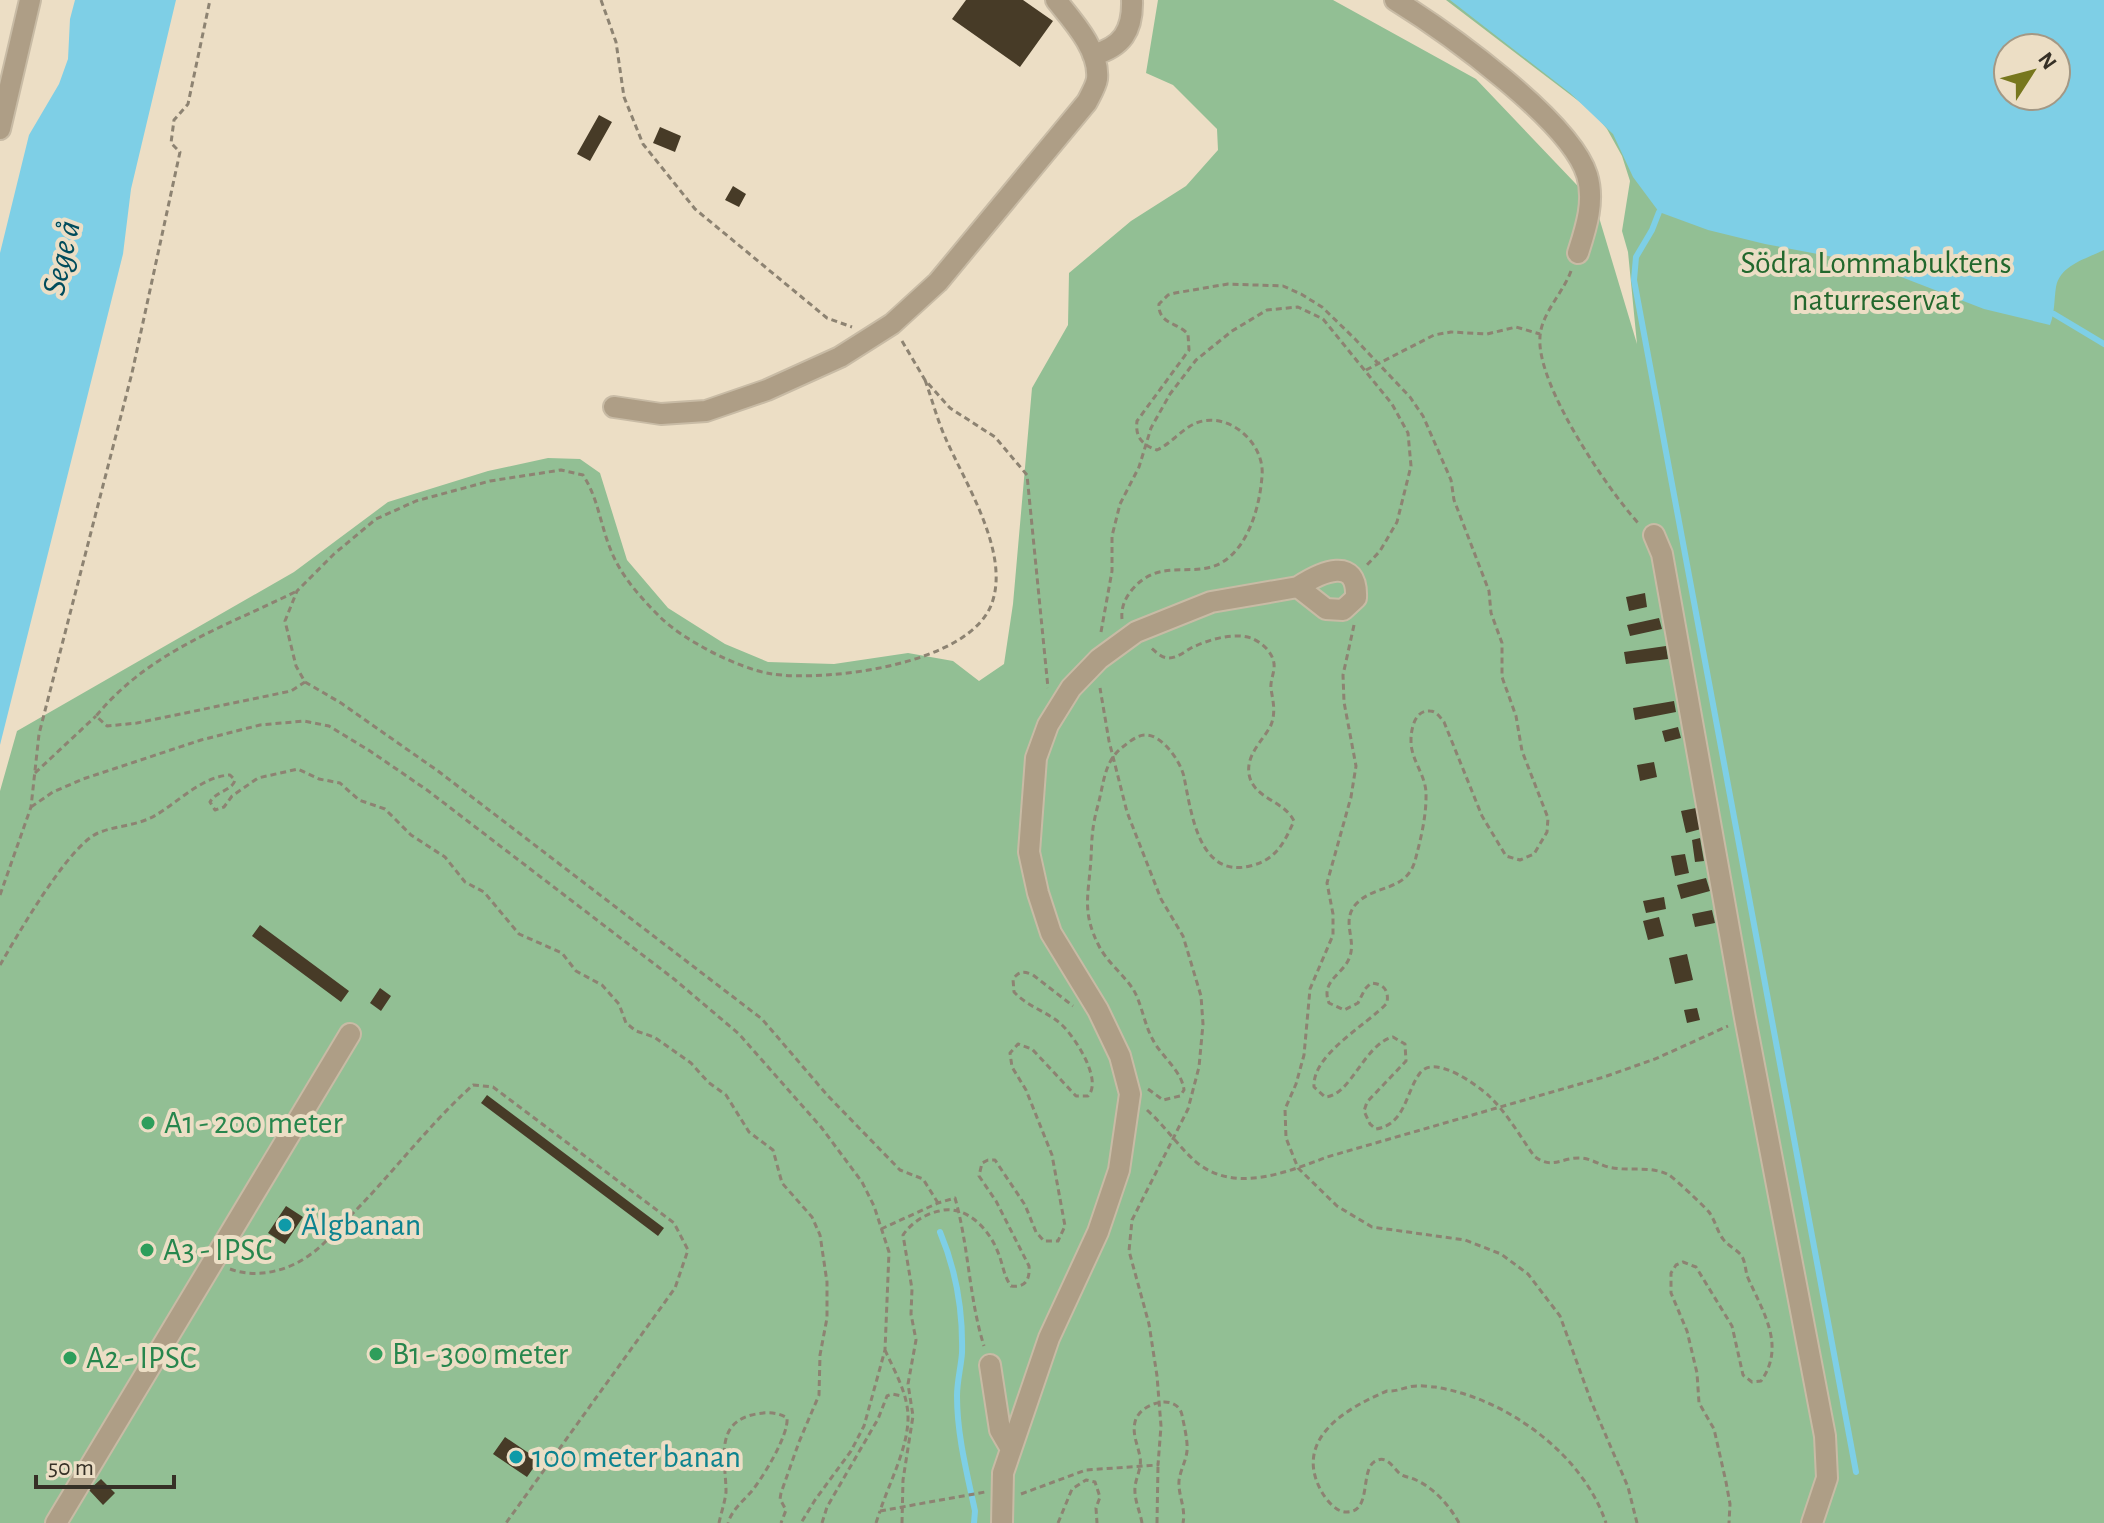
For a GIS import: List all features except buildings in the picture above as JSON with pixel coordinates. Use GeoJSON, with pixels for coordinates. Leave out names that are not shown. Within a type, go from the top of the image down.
{"type":"FeatureCollection","features":[{"type":"Feature","properties":{"kind":"street"},"geometry":{"type":"LineString","coordinates":[[0,129],[30,0]]}},
{"type":"Feature","properties":{"kind":"street"},"geometry":{"type":"LineString","coordinates":[[614,407],[661,414],[706,411],[767,390],[840,357],[892,324],[938,282],[1087,102],[1097,79],[1093,55],[1077,25],[1056,0]]}},
{"type":"Feature","properties":{"kind":"street"},"geometry":{"type":"LineString","coordinates":[[1093,55],[1111,50],[1123,39],[1132,0]]}},
{"type":"Feature","properties":{"kind":"street"},"geometry":{"type":"LineString","coordinates":[[1395,0],[1473,54],[1535,107],[1575,149],[1588,177],[1590,217],[1578,253]]}},
{"type":"Feature","properties":{"kind":"street"},"geometry":{"type":"LineString","coordinates":[[1654,535],[1662,554],[1745,1018],[1825,1436],[1827,1478],[1812,1523]]}},
{"type":"Feature","properties":{"kind":"street"},"geometry":{"type":"LineString","coordinates":[[1002,1523],[994,1493],[1049,1338],[1102,1220],[1119,1170],[1130,1094],[1125,1068],[1098,1010],[1051,933],[1038,893],[1029,852],[1036,758],[1048,725],[1071,688],[1099,659],[1136,632],[1211,602],[1298,587],[1330,570],[1353,577],[1357,585],[1356,598],[1351,606],[1343,610],[1326,609],[1298,587]]}},
{"type":"Feature","properties":{"kind":"street"},"geometry":{"type":"LineString","coordinates":[[56,1523],[350,1034]]}},
{"type":"Feature","properties":{"kind":"street"},"geometry":{"type":"LineString","coordinates":[[990,1365],[1000,1430],[1011,1449]]}},
{"type":"Feature","properties":{"kind":"path"},"geometry":{"type":"LineString","coordinates":[[0,895],[31,807],[39,734],[132,373],[180,152],[171,143],[174,120],[188,104],[210,0]]}},
{"type":"Feature","properties":{"kind":"path"},"geometry":{"type":"LineString","coordinates":[[601,0],[616,42],[624,97],[643,144],[695,209],[827,318],[873,336]]}},
{"type":"Feature","properties":{"kind":"path"},"geometry":{"type":"LineString","coordinates":[[1578,253],[1540,334],[1540,356],[1554,393],[1620,501],[1637,523],[1654,535]]}},
{"type":"Feature","properties":{"kind":"path"},"geometry":{"type":"LineString","coordinates":[[1125,1068],[1163,1100],[1180,1096],[1184,1090],[1183,1082],[1151,1037],[1133,990],[1100,950],[1087,913],[1090,835],[1105,771],[1113,756],[1139,736],[1149,734],[1161,741],[1184,774],[1190,814],[1200,841],[1230,867],[1246,868],[1272,858],[1282,846],[1294,821],[1289,811],[1252,785],[1249,774],[1249,761],[1272,722],[1274,665],[1269,652],[1254,639],[1234,636],[1205,642],[1174,658],[1167,658],[1159,655],[1136,632],[1126,629],[1121,617],[1122,606],[1133,588],[1146,577],[1172,569],[1208,568],[1230,556],[1251,525],[1261,494],[1263,471],[1259,452],[1249,438],[1234,427],[1217,421],[1201,421],[1157,450],[1146,446],[1136,430],[1137,421],[1189,350],[1188,334],[1161,316],[1159,304],[1168,295],[1187,289],[1228,284],[1283,286],[1322,307],[1410,397],[1423,416],[1451,480],[1454,500],[1489,591],[1491,613],[1502,643],[1502,677],[1516,716],[1522,751],[1548,818],[1547,832],[1541,844],[1527,859],[1513,860],[1506,856],[1482,816],[1444,722],[1438,714],[1430,711],[1417,718],[1411,738],[1412,752],[1425,781],[1426,796],[1415,863],[1402,881],[1354,906],[1348,926],[1350,956],[1345,967],[1328,984],[1326,994],[1329,1003],[1344,1010],[1358,1003],[1371,983],[1379,983],[1385,987],[1387,1003],[1331,1052],[1318,1070],[1314,1087],[1325,1097],[1338,1093],[1378,1046],[1393,1037],[1405,1044],[1406,1061],[1367,1102],[1364,1111],[1376,1129],[1385,1127],[1401,1112],[1420,1072],[1436,1065],[1489,1095],[1534,1156],[1542,1162],[1558,1164],[1576,1158],[1589,1159],[1609,1168],[1654,1170],[1668,1175],[1699,1201],[1709,1212],[1720,1236],[1740,1254],[1747,1276],[1761,1300],[1770,1329],[1770,1369],[1761,1381],[1752,1382],[1743,1375],[1732,1326],[1696,1267],[1683,1262],[1676,1265],[1669,1281],[1677,1312],[1687,1331],[1697,1373],[1699,1403],[1714,1429],[1728,1493],[1729,1523]]}},
{"type":"Feature","properties":{"kind":"path"},"geometry":{"type":"LineString","coordinates":[[1157,1523],[1159,1403],[1149,1324],[1129,1251],[1132,1220],[1188,1109],[1199,1067],[1203,1024],[1201,996],[1183,936],[1161,899],[1141,851],[1127,812],[1113,756],[1101,695],[1099,659],[1103,609],[1112,571],[1112,536],[1120,504],[1139,467],[1151,428],[1170,394],[1196,360],[1232,331],[1267,310],[1298,307],[1323,319],[1392,404],[1408,433],[1411,466],[1397,522],[1380,551],[1353,577]]}},
{"type":"Feature","properties":{"kind":"path"},"geometry":{"type":"LineString","coordinates":[[34,774],[150,664],[197,637],[297,591],[334,554],[376,519],[416,501],[490,481],[561,470],[583,475],[594,493],[610,549],[627,581],[662,619],[706,650],[770,674],[826,677],[892,666],[939,650],[975,627],[992,603],[996,564],[991,540],[944,434],[925,380],[892,324]]}},
{"type":"Feature","properties":{"kind":"path"},"geometry":{"type":"LineString","coordinates":[[1364,371],[1434,335],[1487,334],[1516,327],[1540,334]]}},
{"type":"Feature","properties":{"kind":"path"},"geometry":{"type":"LineString","coordinates":[[925,380],[950,408],[995,437],[1027,475],[1046,684],[1056,711]]}},
{"type":"Feature","properties":{"kind":"path"},"geometry":{"type":"LineString","coordinates":[[297,591],[285,621],[296,666],[305,682],[341,703],[438,771],[762,1019],[828,1096],[900,1170],[923,1179],[938,1203]]}},
{"type":"Feature","properties":{"kind":"path"},"geometry":{"type":"LineString","coordinates":[[1351,606],[1355,620],[1343,675],[1344,702],[1356,766],[1351,797],[1327,883],[1333,914],[1333,935],[1310,989],[1304,1055],[1285,1109],[1286,1138],[1298,1168],[1337,1206],[1372,1227],[1465,1240],[1501,1254],[1528,1274],[1560,1316],[1591,1401],[1628,1487],[1637,1523]]}},
{"type":"Feature","properties":{"kind":"path"},"geometry":{"type":"LineString","coordinates":[[96,716],[107,726],[137,723],[291,691],[305,682]]}},
{"type":"Feature","properties":{"kind":"path"},"geometry":{"type":"LineString","coordinates":[[31,807],[53,792],[83,779],[201,740],[260,725],[304,721],[329,726],[427,790],[674,979],[739,1034],[821,1127],[862,1182],[889,1252],[885,1350],[864,1426],[851,1451],[801,1523]]}},
{"type":"Feature","properties":{"kind":"path"},"geometry":{"type":"LineString","coordinates":[[0,965],[45,892],[81,845],[96,834],[149,820],[211,779],[230,775],[235,780],[232,787],[212,797],[210,802],[215,810],[224,807],[232,796],[258,778],[298,769],[319,779],[340,783],[359,800],[385,809],[411,835],[445,857],[465,882],[484,892],[519,934],[562,953],[576,971],[612,994],[630,1027],[664,1044],[722,1091],[749,1132],[773,1150],[782,1183],[812,1217],[820,1235],[827,1282],[827,1318],[820,1355],[821,1383],[781,1493],[780,1499],[786,1510],[781,1523]]}},
{"type":"Feature","properties":{"kind":"path"},"geometry":{"type":"LineString","coordinates":[[902,1523],[901,1507],[913,1416],[908,1384],[916,1340],[903,1235],[910,1226],[937,1211],[959,1210],[969,1215],[988,1234],[1011,1286],[1019,1287],[1026,1283],[1030,1277],[1029,1266],[996,1201],[982,1184],[979,1169],[982,1163],[995,1160],[1000,1166],[1044,1241],[1058,1241],[1065,1226],[1052,1155],[1026,1090],[1012,1067],[1010,1053],[1018,1044],[1032,1049],[1076,1096],[1088,1096],[1094,1083],[1081,1050],[1068,1031],[1058,1021],[1024,1003],[1014,992],[1013,979],[1025,972],[1033,975],[1078,1011]]}},
{"type":"Feature","properties":{"kind":"path"},"geometry":{"type":"LineString","coordinates":[[1130,1094],[1196,1162],[1219,1177],[1247,1179],[1298,1168],[1655,1059],[1745,1018]]}},
{"type":"Feature","properties":{"kind":"path"},"geometry":{"type":"LineString","coordinates":[[212,1262],[244,1274],[278,1271],[311,1255],[362,1205],[451,1105],[473,1085],[493,1087],[674,1223],[688,1250],[675,1288],[506,1523]]}},
{"type":"Feature","properties":{"kind":"path"},"geometry":{"type":"LineString","coordinates":[[881,1229],[955,1198],[965,1237],[978,1329],[990,1365]]}},
{"type":"Feature","properties":{"kind":"path"},"geometry":{"type":"LineString","coordinates":[[876,1523],[905,1438],[908,1414],[885,1350]]}},
{"type":"Feature","properties":{"kind":"path"},"geometry":{"type":"LineString","coordinates":[[1459,1523],[1448,1505],[1432,1491],[1398,1472],[1394,1464],[1387,1460],[1372,1463],[1368,1469],[1365,1495],[1354,1510],[1346,1512],[1336,1509],[1324,1496],[1315,1478],[1312,1457],[1319,1439],[1334,1421],[1387,1391],[1395,1392],[1416,1385],[1464,1394],[1523,1423],[1568,1460],[1595,1495],[1606,1523]]}},
{"type":"Feature","properties":{"kind":"path"},"geometry":{"type":"LineString","coordinates":[[822,1523],[831,1500],[878,1419],[887,1396],[892,1394],[909,1401]]}},
{"type":"Feature","properties":{"kind":"path"},"geometry":{"type":"LineString","coordinates":[[1142,1523],[1135,1488],[1141,1465],[1135,1446],[1135,1419],[1139,1411],[1148,1405],[1159,1403],[1174,1405],[1183,1416],[1187,1451],[1179,1485],[1184,1506],[1183,1523]]}},
{"type":"Feature","properties":{"kind":"path"},"geometry":{"type":"LineString","coordinates":[[719,1523],[726,1496],[722,1450],[726,1438],[732,1428],[752,1414],[767,1412],[782,1415],[787,1418],[788,1424],[781,1441],[753,1490],[730,1516],[728,1523]]}},
{"type":"Feature","properties":{"kind":"path"},"geometry":{"type":"LineString","coordinates":[[880,1511],[957,1496],[1023,1493],[1086,1470],[1158,1465]]}},
{"type":"Feature","properties":{"kind":"path"},"geometry":{"type":"LineString","coordinates":[[1058,1523],[1072,1489],[1086,1480],[1095,1482],[1099,1489],[1097,1523]]}},
{"type":"Feature","properties":{"kind":"green space","name":"Södra Lommabuktens naturreservat"},"geometry":{"type":"Polygon","coordinates":[[[1158,0],[1333,0],[1476,79],[1595,204],[1637,344],[1628,252],[1622,231],[1630,181],[1622,156],[1593,112],[1446,0],[2104,0],[2104,1523],[0,1523],[0,791],[17,731],[294,572],[388,502],[488,471],[548,458],[580,459],[600,473],[627,560],[668,608],[725,644],[768,662],[834,664],[908,653],[953,661],[979,681],[1004,664],[1013,604],[1032,388],[1068,325],[1069,273],[1131,221],[1186,186],[1218,150],[1217,129],[1173,85],[1146,73],[1158,0]]]}},
{"type":"Feature","properties":{"kind":"water","name":"Sege å"},"geometry":{"type":"Polygon","coordinates":[[[75,0],[176,0],[131,189],[123,254],[0,745],[0,253],[29,135],[59,84],[68,59],[70,19],[75,0]]]}},
{"type":"Feature","properties":{"kind":"water"},"geometry":{"type":"Polygon","coordinates":[[[1450,0],[2104,0],[2104,250],[2068,268],[2058,279],[2050,325],[1984,309],[1865,263],[1708,230],[1659,212],[1633,177],[1613,134],[1570,93],[1450,0]]]}},
{"type":"Feature","properties":{"kind":"waterway"},"geometry":{"type":"LineString","coordinates":[[1659,212],[1636,257],[1634,280],[1856,1472]]}},
{"type":"Feature","properties":{"kind":"waterway"},"geometry":{"type":"LineString","coordinates":[[2054,314],[2104,344]]}},
{"type":"Feature","properties":{"kind":"waterway"},"geometry":{"type":"LineString","coordinates":[[940,1232],[960,1307],[962,1353],[957,1411],[975,1511],[974,1523]]}},
{"type":"Feature","properties":{"kind":"place","name":"A1 - 200 meter"},"geometry":{"type":"Point","coordinates":[148,1123]}},
{"type":"Feature","properties":{"kind":"place","name":"Älgbanan"},"geometry":{"type":"Point","coordinates":[285,1225]}},
{"type":"Feature","properties":{"kind":"place","name":"A3 - IPSC"},"geometry":{"type":"Point","coordinates":[147,1250]}},
{"type":"Feature","properties":{"kind":"place","name":"B1 - 300 meter"},"geometry":{"type":"Point","coordinates":[376,1354]}},
{"type":"Feature","properties":{"kind":"place","name":"A2 - IPSC"},"geometry":{"type":"Point","coordinates":[70,1358]}},
{"type":"Feature","properties":{"kind":"place","name":"100 meter banan"},"geometry":{"type":"Point","coordinates":[516,1457]}}]}
